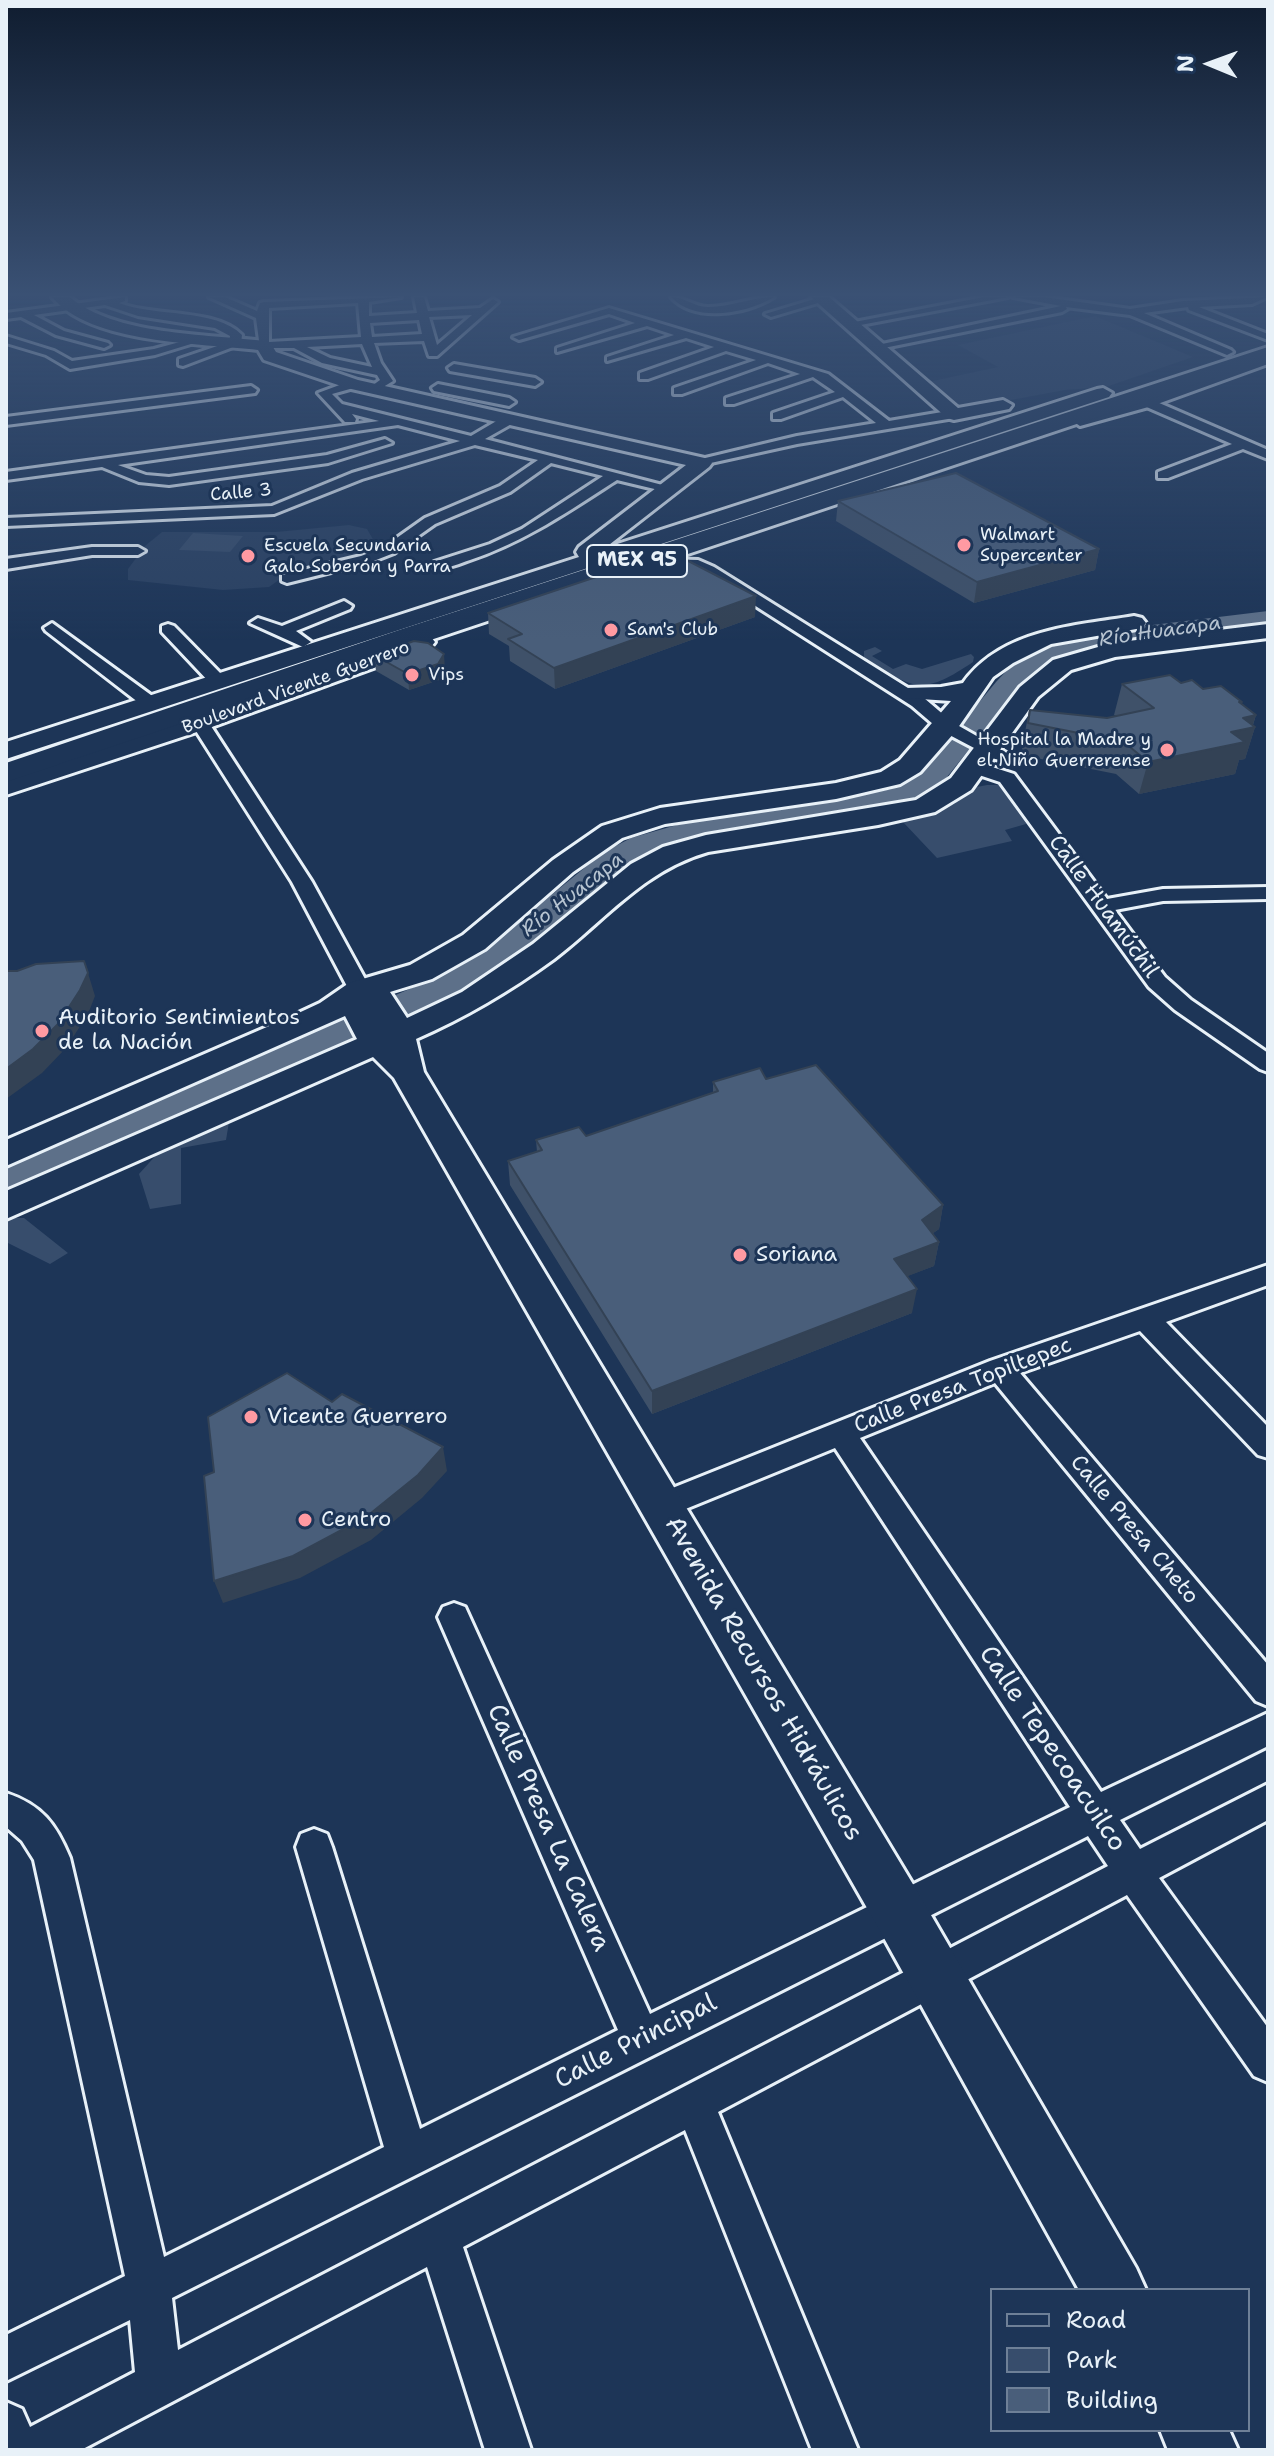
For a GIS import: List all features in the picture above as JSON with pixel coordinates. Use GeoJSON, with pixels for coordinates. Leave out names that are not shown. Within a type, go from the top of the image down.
{"type":"FeatureCollection","features":[{"type":"Feature","properties":{"kind":"highway"},"geometry":{"type":"LineString","coordinates":[[1020,428],[1058,412]]}},
{"type":"Feature","properties":{"kind":"highway","name":"Boulevard Vicente Guerrero"},"geometry":{"type":"LineString","coordinates":[[6,773],[413,626],[1072,412]]}},
{"type":"Feature","properties":{"kind":"highway","name":"Boulevard Vicente Guerrero"},"geometry":{"type":"LineString","coordinates":[[84,744],[1085,412]]}},
{"type":"Feature","properties":{"kind":"highway"},"geometry":{"type":"LineString","coordinates":[[521,600],[576,591]]}},
{"type":"Feature","properties":{"kind":"highway"},"geometry":{"type":"LineString","coordinates":[[6,762],[200,723]]}},
{"type":"Feature","properties":{"kind":"main road"},"geometry":{"type":"LineString","coordinates":[[504,412],[702,463]]}},
{"type":"Feature","properties":{"kind":"main road"},"geometry":{"type":"LineString","coordinates":[[951,412],[981,412]]}},
{"type":"Feature","properties":{"kind":"main road","name":"Boulevard Vicente Guerrero"},"geometry":{"type":"LineString","coordinates":[[6,751],[269,663],[1051,412]]}},
{"type":"Feature","properties":{"kind":"main road","name":"Boulevard Vicente Guerrero"},"geometry":{"type":"LineString","coordinates":[[6,787],[656,565],[1056,412]]}},
{"type":"Feature","properties":{"kind":"main road"},"geometry":{"type":"LineString","coordinates":[[269,663],[293,636],[582,554],[702,463]]}},
{"type":"Feature","properties":{"kind":"main road"},"geometry":{"type":"LineString","coordinates":[[6,1154],[355,995],[421,972],[474,942],[563,866],[612,832],[671,814],[864,785],[890,778],[910,766],[925,750],[950,721],[984,672],[1036,641],[1092,628],[1164,619]]}},
{"type":"Feature","properties":{"kind":"main road"},"geometry":{"type":"LineString","coordinates":[[6,1206],[321,1067],[366,1063],[389,1065],[397,1039],[511,976],[641,870],[673,853],[706,844],[878,817],[925,806],[961,784],[996,751],[1022,700],[1049,673],[1083,657],[1137,646],[1268,631]]}},
{"type":"Feature","properties":{"kind":"main road"},"geometry":{"type":"LineString","coordinates":[[925,750],[924,715],[916,698],[973,689]]}},
{"type":"Feature","properties":{"kind":"main road","name":"Avenida Recursos Hidráulicos"},"geometry":{"type":"LineString","coordinates":[[355,995],[397,1039],[661,1506],[898,1910],[1113,2288]]}},
{"type":"Feature","properties":{"kind":"main road"},"geometry":{"type":"LineString","coordinates":[[1194,2432],[1204,2450]]}},
{"type":"Feature","properties":{"kind":"street"},"geometry":{"type":"LineString","coordinates":[[6,421],[80,412]]}},
{"type":"Feature","properties":{"kind":"street"},"geometry":{"type":"LineString","coordinates":[[343,412],[358,427]]}},
{"type":"Feature","properties":{"kind":"street"},"geometry":{"type":"LineString","coordinates":[[357,412],[470,442],[667,488]]}},
{"type":"Feature","properties":{"kind":"street","name":"Calle 3"},"geometry":{"type":"LineString","coordinates":[[6,522],[274,510],[346,480],[470,442],[504,412]]}},
{"type":"Feature","properties":{"kind":"street"},"geometry":{"type":"LineString","coordinates":[[777,416],[790,412]]}},
{"type":"Feature","properties":{"kind":"street"},"geometry":{"type":"LineString","coordinates":[[870,412],[886,425]]}},
{"type":"Feature","properties":{"kind":"street"},"geometry":{"type":"LineString","coordinates":[[1165,412],[1268,455]]}},
{"type":"Feature","properties":{"kind":"street"},"geometry":{"type":"LineString","coordinates":[[702,463],[767,446],[954,414]]}},
{"type":"Feature","properties":{"kind":"street"},"geometry":{"type":"LineString","coordinates":[[6,476],[397,422]]}},
{"type":"Feature","properties":{"kind":"street"},"geometry":{"type":"LineString","coordinates":[[104,464],[144,479],[169,481],[328,459],[385,443]]}},
{"type":"Feature","properties":{"kind":"street"},"geometry":{"type":"LineString","coordinates":[[1163,475],[1244,444]]}},
{"type":"Feature","properties":{"kind":"street"},"geometry":{"type":"LineString","coordinates":[[287,578],[366,559],[389,550],[430,521],[505,489],[548,459]]}},
{"type":"Feature","properties":{"kind":"street"},"geometry":{"type":"LineString","coordinates":[[439,565],[495,547],[527,532],[615,475]]}},
{"type":"Feature","properties":{"kind":"street"},"geometry":{"type":"LineString","coordinates":[[8,564],[92,551],[138,551]]}},
{"type":"Feature","properties":{"kind":"street","name":"Calle Huamúchil"},"geometry":{"type":"LineString","coordinates":[[694,551],[996,751],[1007,778],[1157,982],[1183,1005],[1268,1064]]}},
{"type":"Feature","properties":{"kind":"street","name":"Calle Huamúchil"},"geometry":{"type":"LineString","coordinates":[[656,565],[682,563],[709,570],[916,698]]}},
{"type":"Feature","properties":{"kind":"street"},"geometry":{"type":"LineString","coordinates":[[258,623],[293,636],[344,606]]}},
{"type":"Feature","properties":{"kind":"street"},"geometry":{"type":"LineString","coordinates":[[52,628],[149,702]]}},
{"type":"Feature","properties":{"kind":"street"},"geometry":{"type":"LineString","coordinates":[[168,629],[217,680]]}},
{"type":"Feature","properties":{"kind":"street","name":"Avenida Recursos Hidráulicos"},"geometry":{"type":"LineString","coordinates":[[200,723],[302,882],[355,995]]}},
{"type":"Feature","properties":{"kind":"street"},"geometry":{"type":"LineString","coordinates":[[1104,906],[1163,895],[1268,893]]}},
{"type":"Feature","properties":{"kind":"street","name":"Calle Presa Topiltepec"},"geometry":{"type":"LineString","coordinates":[[661,1506],[1000,1369],[1268,1275]]}},
{"type":"Feature","properties":{"kind":"street"},"geometry":{"type":"LineString","coordinates":[[1146,1319],[1268,1446]]}},
{"type":"Feature","properties":{"kind":"street","name":"Calle Presa Cheto"},"geometry":{"type":"LineString","coordinates":[[1000,1369],[1268,1690]]}},
{"type":"Feature","properties":{"kind":"street","name":"Calle Tepecoacuilco"},"geometry":{"type":"LineString","coordinates":[[841,1433],[1134,1873],[1268,2062]]}},
{"type":"Feature","properties":{"kind":"street","name":"Calle Presa La Calera"},"geometry":{"type":"LineString","coordinates":[[454,1617],[642,2040]]}},
{"type":"Feature","properties":{"kind":"street","name":"Calle Principal"},"geometry":{"type":"LineString","coordinates":[[6,2359],[898,1910],[1268,1729]]}},
{"type":"Feature","properties":{"kind":"street"},"geometry":{"type":"LineString","coordinates":[[34,2450],[937,1978],[1268,1801]]}},
{"type":"Feature","properties":{"kind":"street"},"geometry":{"type":"LineString","coordinates":[[6,1810],[22,1814],[41,1834],[52,1858],[149,2287],[159,2385]]}},
{"type":"Feature","properties":{"kind":"street"},"geometry":{"type":"LineString","coordinates":[[314,1847],[408,2157]]}},
{"type":"Feature","properties":{"kind":"street"},"geometry":{"type":"LineString","coordinates":[[695,2105],[835,2450]]}},
{"type":"Feature","properties":{"kind":"street"},"geometry":{"type":"LineString","coordinates":[[439,2239],[508,2450]]}},
{"type":"Feature","properties":{"kind":"street"},"geometry":{"type":"LineString","coordinates":[[6,2425],[17,2450]]}},
{"type":"Feature","properties":{"kind":"shaded area","name":"Escuela Secundaria Galo Soberón y Parra"},"geometry":{"type":"Polygon","coordinates":[[[349,525],[367,529],[374,541],[370,551],[283,577],[269,587],[223,590],[128,580],[128,569],[145,546],[162,532],[276,532],[349,525]]]}},
{"type":"Feature","properties":{"kind":"green space"},"geometry":{"type":"Polygon","coordinates":[[[193,533],[243,536],[230,552],[179,550],[193,533]]]}},
{"type":"Feature","properties":{"kind":"green space"},"geometry":{"type":"Polygon","coordinates":[[[875,647],[882,651],[872,656],[893,669],[906,664],[922,669],[971,654],[974,657],[973,662],[941,680],[918,685],[895,677],[864,658],[864,651],[875,647]]]}},
{"type":"Feature","properties":{"kind":"green space"},"geometry":{"type":"Polygon","coordinates":[[[999,785],[1022,810],[1026,824],[1005,830],[1012,841],[937,858],[903,822],[954,804],[977,787],[999,785]]]}},
{"type":"Feature","properties":{"kind":"green space"},"geometry":{"type":"Polygon","coordinates":[[[230,1116],[226,1140],[181,1148],[181,1204],[150,1209],[139,1174],[167,1143],[230,1116]]]}},
{"type":"Feature","properties":{"kind":"green space"},"geometry":{"type":"Polygon","coordinates":[[[6,1218],[24,1218],[68,1253],[50,1264],[6,1242],[6,1218]]]}},
{"type":"Feature","properties":{"kind":"building","name":"Walmart Supercenter"},"geometry":{"type":"Polygon","coordinates":[[[956,473],[1099,549],[977,582],[838,501],[956,473]]]}},
{"type":"Feature","properties":{"kind":"building","name":"Sam's Club"},"geometry":{"type":"Polygon","coordinates":[[[671,552],[756,596],[554,668],[508,639],[522,634],[488,613],[671,552]]]}},
{"type":"Feature","properties":{"kind":"building"},"geometry":{"type":"Polygon","coordinates":[[[414,641],[428,643],[444,654],[438,664],[408,674],[374,655],[414,641]]]}},
{"type":"Feature","properties":{"kind":"building"},"geometry":{"type":"Polygon","coordinates":[[[1170,675],[1181,683],[1192,680],[1203,689],[1221,686],[1242,702],[1239,702],[1256,715],[1243,718],[1255,727],[1231,732],[1245,742],[1148,762],[1124,742],[1028,723],[1030,710],[1107,718],[1154,708],[1122,684],[1170,675]]]}},
{"type":"Feature","properties":{"kind":"building"},"geometry":{"type":"Polygon","coordinates":[[[84,961],[88,973],[58,1024],[33,1049],[6,1069],[6,971],[17,971],[36,964],[84,961]]]}},
{"type":"Feature","properties":{"kind":"building","name":"Soriana"},"geometry":{"type":"Polygon","coordinates":[[[816,1065],[943,1205],[922,1220],[939,1242],[894,1259],[917,1289],[652,1391],[508,1161],[542,1150],[536,1140],[579,1127],[586,1136],[718,1091],[713,1082],[760,1068],[766,1079],[816,1065]]]}},
{"type":"Feature","properties":{"kind":"building","name":"Centro"},"geometry":{"type":"Polygon","coordinates":[[[287,1373],[332,1402],[342,1394],[443,1447],[418,1475],[366,1517],[293,1556],[214,1581],[204,1476],[214,1472],[208,1417],[287,1373]]]}},
{"type":"Feature","properties":{"kind":"waterway","name":"Río Huacapa"},"geometry":{"type":"LineString","coordinates":[[6,1180],[456,981],[490,962],[615,859],[642,844],[698,828],[900,797],[937,771],[1005,687],[1042,657],[1103,639],[1268,618]]}},
{"type":"Feature","properties":{"kind":"place","name":"Walmart Supercenter"},"geometry":{"type":"Point","coordinates":[964,545]}},
{"type":"Feature","properties":{"kind":"place","name":"Escuela Secundaria Galo Soberón y Parra"},"geometry":{"type":"Point","coordinates":[248,556]}},
{"type":"Feature","properties":{"kind":"place","name":"Sam's Club"},"geometry":{"type":"Point","coordinates":[611,630]}},
{"type":"Feature","properties":{"kind":"place","name":"Vips"},"geometry":{"type":"Point","coordinates":[412,675]}},
{"type":"Feature","properties":{"kind":"place","name":"Hospital la Madre y el Niño Guerrerense"},"geometry":{"type":"Point","coordinates":[1167,750]}},
{"type":"Feature","properties":{"kind":"place","name":"Auditorio Sentimientos de la Nación"},"geometry":{"type":"Point","coordinates":[42,1031]}},
{"type":"Feature","properties":{"kind":"place","name":"Soriana"},"geometry":{"type":"Point","coordinates":[740,1255]}},
{"type":"Feature","properties":{"kind":"place","name":"Vicente Guerrero"},"geometry":{"type":"Point","coordinates":[251,1417]}},
{"type":"Feature","properties":{"kind":"place","name":"Centro"},"geometry":{"type":"Point","coordinates":[305,1520]}}]}
